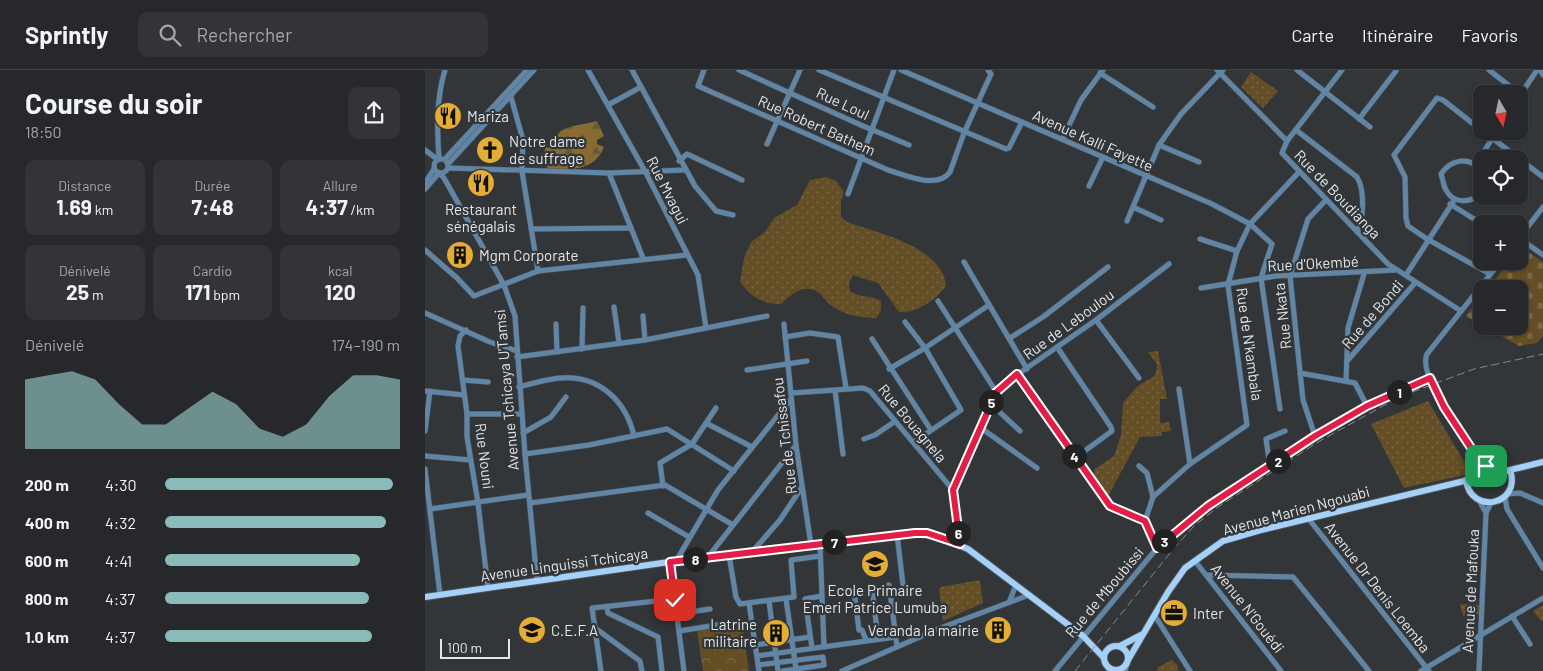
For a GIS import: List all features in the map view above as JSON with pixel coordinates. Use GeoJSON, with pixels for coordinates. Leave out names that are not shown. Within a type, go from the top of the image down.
{"type":"FeatureCollection","features":[{"type":"Feature","properties":{"kind":"main road","name":"Avenue Marien Ngouabi"},"geometry":{"type":"LineString","coordinates":[[1127,665],[1168,592],[1185,568],[1217,545],[1237,536],[1543,462]]}},
{"type":"Feature","properties":{"kind":"main road"},"geometry":{"type":"LineString","coordinates":[[1455,482],[1479,500],[1492,502],[1506,496],[1512,481],[1522,466]]}},
{"type":"Feature","properties":{"kind":"main road"},"geometry":{"type":"LineString","coordinates":[[1510,470],[1512,481]]}},
{"type":"Feature","properties":{"kind":"main road"},"geometry":{"type":"LineString","coordinates":[[1466,480],[1468,490]]}},
{"type":"Feature","properties":{"kind":"main road","name":"Avenue Linguissi Tchicaya"},"geometry":{"type":"LineString","coordinates":[[425,597],[753,551],[897,534],[927,533],[960,544],[1091,643]]}},
{"type":"Feature","properties":{"kind":"main road","name":"Avenue Marien Ngouabi"},"geometry":{"type":"LineString","coordinates":[[1120,646],[1144,633]]}},
{"type":"Feature","properties":{"kind":"main road"},"geometry":{"type":"LineString","coordinates":[[1091,643],[1111,647],[1120,646],[1127,652],[1127,665],[1116,670],[1108,669],[1104,658],[1091,643]]}},
{"type":"Feature","properties":{"kind":"main road"},"geometry":{"type":"LineString","coordinates":[[1104,658],[1111,647]]}},
{"type":"Feature","properties":{"kind":"street"},"geometry":{"type":"LineString","coordinates":[[441,166],[437,128],[441,83],[445,70]]}},
{"type":"Feature","properties":{"kind":"street"},"geometry":{"type":"LineString","coordinates":[[425,183],[527,70]]}},
{"type":"Feature","properties":{"kind":"street"},"geometry":{"type":"LineString","coordinates":[[425,189],[432,182],[441,166],[511,97],[533,70]]}},
{"type":"Feature","properties":{"kind":"street","name":"Rue Mvagui"},"geometry":{"type":"LineString","coordinates":[[588,70],[646,173],[698,275],[707,328]]}},
{"type":"Feature","properties":{"kind":"street"},"geometry":{"type":"LineString","coordinates":[[632,70],[684,170],[711,207],[716,211],[733,214]]}},
{"type":"Feature","properties":{"kind":"street","name":"Rue Robert Bathem"},"geometry":{"type":"LineString","coordinates":[[704,70],[698,86],[888,170],[929,180],[937,181],[947,177],[964,133]]}},
{"type":"Feature","properties":{"kind":"street","name":"Rue Loul"},"geometry":{"type":"LineString","coordinates":[[739,70],[873,130],[909,144]]}},
{"type":"Feature","properties":{"kind":"street"},"geometry":{"type":"LineString","coordinates":[[767,144],[800,70]]}},
{"type":"Feature","properties":{"kind":"street"},"geometry":{"type":"LineString","coordinates":[[819,70],[964,133],[1007,149],[1022,122]]}},
{"type":"Feature","properties":{"kind":"street"},"geometry":{"type":"LineString","coordinates":[[847,194],[873,130],[894,70]]}},
{"type":"Feature","properties":{"kind":"street","name":"Avenue Kalli Fayette"},"geometry":{"type":"LineString","coordinates":[[901,70],[1063,138],[1145,176],[1212,204],[1250,224],[1271,241],[1272,247],[1261,278]]}},
{"type":"Feature","properties":{"kind":"street"},"geometry":{"type":"LineString","coordinates":[[1297,70],[1370,127]]}},
{"type":"Feature","properties":{"kind":"street","name":"Rue de Boudianga"},"geometry":{"type":"LineString","coordinates":[[1342,70],[1287,141],[1282,154],[1357,232],[1397,270],[1461,311]]}},
{"type":"Feature","properties":{"kind":"street"},"geometry":{"type":"LineString","coordinates":[[1489,70],[1507,85]]}},
{"type":"Feature","properties":{"kind":"street"},"geometry":{"type":"LineString","coordinates":[[1528,85],[1539,70],[1543,75]]}},
{"type":"Feature","properties":{"kind":"street"},"geometry":{"type":"LineString","coordinates":[[1127,221],[1159,145],[1181,114],[1220,71],[1287,141]]}},
{"type":"Feature","properties":{"kind":"street"},"geometry":{"type":"LineString","coordinates":[[1359,119],[1396,71]]}},
{"type":"Feature","properties":{"kind":"street"},"geometry":{"type":"LineString","coordinates":[[964,133],[978,103],[989,72]]}},
{"type":"Feature","properties":{"kind":"street"},"geometry":{"type":"LineString","coordinates":[[1063,138],[1081,100],[1101,72],[1153,107]]}},
{"type":"Feature","properties":{"kind":"street"},"geometry":{"type":"LineString","coordinates":[[608,105],[641,86]]}},
{"type":"Feature","properties":{"kind":"street"},"geometry":{"type":"LineString","coordinates":[[511,97],[523,140],[522,171],[538,270]]}},
{"type":"Feature","properties":{"kind":"street"},"geometry":{"type":"LineString","coordinates":[[1473,124],[1440,98],[1435,100],[1394,153],[1405,177],[1406,222],[1411,229],[1490,274]]}},
{"type":"Feature","properties":{"kind":"street"},"geometry":{"type":"LineString","coordinates":[[1296,130],[1357,177],[1361,187],[1361,224],[1357,232]]}},
{"type":"Feature","properties":{"kind":"street"},"geometry":{"type":"LineString","coordinates":[[1495,140],[1543,177]]}},
{"type":"Feature","properties":{"kind":"street"},"geometry":{"type":"LineString","coordinates":[[1159,145],[1199,162]]}},
{"type":"Feature","properties":{"kind":"street","name":"Avenue Tchicaya U'Tamsi"},"geometry":{"type":"LineString","coordinates":[[426,151],[441,166],[446,182],[503,285],[515,316],[521,414],[537,581]]}},
{"type":"Feature","properties":{"kind":"street"},"geometry":{"type":"LineString","coordinates":[[679,161],[687,154],[742,180]]}},
{"type":"Feature","properties":{"kind":"street"},"geometry":{"type":"LineString","coordinates":[[1089,186],[1103,157]]}},
{"type":"Feature","properties":{"kind":"street"},"geometry":{"type":"LineString","coordinates":[[1473,164],[1461,161],[1451,163],[1441,174],[1447,192],[1455,199],[1467,201],[1473,197]]}},
{"type":"Feature","properties":{"kind":"street"},"geometry":{"type":"LineString","coordinates":[[441,166],[522,171],[609,173],[684,170]]}},
{"type":"Feature","properties":{"kind":"street","name":"Rue de N'kambala"},"geometry":{"type":"LineString","coordinates":[[1190,464],[1246,427],[1248,422],[1228,285],[1237,251],[1250,224],[1299,172]]}},
{"type":"Feature","properties":{"kind":"street"},"geometry":{"type":"LineString","coordinates":[[609,173],[643,258]]}},
{"type":"Feature","properties":{"kind":"street"},"geometry":{"type":"LineString","coordinates":[[432,182],[446,182]]}},
{"type":"Feature","properties":{"kind":"street"},"geometry":{"type":"LineString","coordinates":[[1405,275],[1455,199]]}},
{"type":"Feature","properties":{"kind":"street","name":"Rue Nkata"},"geometry":{"type":"LineString","coordinates":[[1315,436],[1303,400],[1290,276],[1308,219],[1326,200]]}},
{"type":"Feature","properties":{"kind":"street"},"geometry":{"type":"LineString","coordinates":[[1450,204],[1473,218]]}},
{"type":"Feature","properties":{"kind":"street"},"geometry":{"type":"LineString","coordinates":[[1133,207],[1161,220]]}},
{"type":"Feature","properties":{"kind":"street"},"geometry":{"type":"LineString","coordinates":[[1528,227],[1543,208]]}},
{"type":"Feature","properties":{"kind":"street"},"geometry":{"type":"LineString","coordinates":[[531,229],[631,228]]}},
{"type":"Feature","properties":{"kind":"street"},"geometry":{"type":"LineString","coordinates":[[1200,239],[1237,251]]}},
{"type":"Feature","properties":{"kind":"street"},"geometry":{"type":"LineString","coordinates":[[1528,244],[1543,254]]}},
{"type":"Feature","properties":{"kind":"street"},"geometry":{"type":"LineString","coordinates":[[425,250],[474,296],[538,270],[687,255]]}},
{"type":"Feature","properties":{"kind":"street"},"geometry":{"type":"LineString","coordinates":[[964,262],[1027,369]]}},
{"type":"Feature","properties":{"kind":"street","name":"Rue de Leboulou"},"geometry":{"type":"LineString","coordinates":[[995,390],[1096,320],[1169,264]]}},
{"type":"Feature","properties":{"kind":"street"},"geometry":{"type":"LineString","coordinates":[[1010,338],[1043,317],[1108,267]]}},
{"type":"Feature","properties":{"kind":"street","name":"Rue d'Okembé"},"geometry":{"type":"LineString","coordinates":[[1201,288],[1261,278],[1363,274],[1397,270]]}},
{"type":"Feature","properties":{"kind":"street"},"geometry":{"type":"LineString","coordinates":[[1493,270],[1425,358],[1425,366],[1444,407],[1479,460],[1496,473]]}},
{"type":"Feature","properties":{"kind":"street"},"geometry":{"type":"LineString","coordinates":[[1346,381],[1347,328],[1363,274]]}},
{"type":"Feature","properties":{"kind":"street"},"geometry":{"type":"LineString","coordinates":[[1261,278],[1279,409]]}},
{"type":"Feature","properties":{"kind":"street","name":"Rue de Bondi"},"geometry":{"type":"LineString","coordinates":[[1347,361],[1415,282]]}},
{"type":"Feature","properties":{"kind":"street"},"geometry":{"type":"LineString","coordinates":[[938,301],[995,390],[981,428],[953,490],[960,544]]}},
{"type":"Feature","properties":{"kind":"street"},"geometry":{"type":"LineString","coordinates":[[889,369],[925,348],[989,305]]}},
{"type":"Feature","properties":{"kind":"street"},"geometry":{"type":"LineString","coordinates":[[614,307],[619,343]]}},
{"type":"Feature","properties":{"kind":"street"},"geometry":{"type":"LineString","coordinates":[[582,349],[583,308]]}},
{"type":"Feature","properties":{"kind":"street"},"geometry":{"type":"LineString","coordinates":[[425,313],[517,354],[557,352],[645,340],[767,316]]}},
{"type":"Feature","properties":{"kind":"street"},"geometry":{"type":"LineString","coordinates":[[643,316],[645,340]]}},
{"type":"Feature","properties":{"kind":"street"},"geometry":{"type":"LineString","coordinates":[[1096,320],[1139,378]]}},
{"type":"Feature","properties":{"kind":"street"},"geometry":{"type":"LineString","coordinates":[[905,322],[925,348],[961,410],[914,442]]}},
{"type":"Feature","properties":{"kind":"street"},"geometry":{"type":"LineString","coordinates":[[556,324],[557,352]]}},
{"type":"Feature","properties":{"kind":"street","name":"Rue de Tchissafou"},"geometry":{"type":"LineString","coordinates":[[784,324],[796,445],[811,545]]}},
{"type":"Feature","properties":{"kind":"street","name":"Rue Nouni"},"geometry":{"type":"LineString","coordinates":[[466,330],[458,340],[467,414],[470,460],[478,503],[488,588]]}},
{"type":"Feature","properties":{"kind":"street"},"geometry":{"type":"LineString","coordinates":[[785,337],[810,333],[838,337],[846,388]]}},
{"type":"Feature","properties":{"kind":"street"},"geometry":{"type":"LineString","coordinates":[[872,339],[889,369],[931,430]]}},
{"type":"Feature","properties":{"kind":"street"},"geometry":{"type":"LineString","coordinates":[[1057,347],[1110,423],[1112,431],[1075,458]]}},
{"type":"Feature","properties":{"kind":"street"},"geometry":{"type":"LineString","coordinates":[[747,370],[807,361]]}},
{"type":"Feature","properties":{"kind":"street"},"geometry":{"type":"LineString","coordinates":[[1300,373],[1346,381],[1357,385],[1367,406]]}},
{"type":"Feature","properties":{"kind":"street"},"geometry":{"type":"LineString","coordinates":[[1017,374],[1110,506],[1145,521]]}},
{"type":"Feature","properties":{"kind":"street"},"geometry":{"type":"LineString","coordinates":[[519,387],[560,378],[574,378],[591,382],[607,391],[620,404],[628,416],[634,436]]}},
{"type":"Feature","properties":{"kind":"street","name":"Rue de Mboubissi"},"geometry":{"type":"LineString","coordinates":[[1055,671],[1157,548],[1192,517],[1315,436],[1367,406],[1430,378]]}},
{"type":"Feature","properties":{"kind":"street"},"geometry":{"type":"LineString","coordinates":[[463,380],[489,382]]}},
{"type":"Feature","properties":{"kind":"street","name":"Rue Bouagnela"},"geometry":{"type":"LineString","coordinates":[[792,396],[846,388],[863,388],[870,391],[953,490]]}},
{"type":"Feature","properties":{"kind":"street"},"geometry":{"type":"LineString","coordinates":[[1157,548],[1145,521],[1153,497],[1190,464],[1179,389]]}},
{"type":"Feature","properties":{"kind":"street"},"geometry":{"type":"LineString","coordinates":[[835,390],[843,454]]}},
{"type":"Feature","properties":{"kind":"street"},"geometry":{"type":"LineString","coordinates":[[425,431],[427,391],[464,395]]}},
{"type":"Feature","properties":{"kind":"street"},"geometry":{"type":"LineString","coordinates":[[684,671],[675,600],[673,562],[718,490],[792,396]]}},
{"type":"Feature","properties":{"kind":"street"},"geometry":{"type":"LineString","coordinates":[[523,433],[551,417],[566,397]]}},
{"type":"Feature","properties":{"kind":"street"},"geometry":{"type":"LineString","coordinates":[[991,404],[1020,431]]}},
{"type":"Feature","properties":{"kind":"street"},"geometry":{"type":"LineString","coordinates":[[663,486],[660,463],[692,444],[716,408]]}},
{"type":"Feature","properties":{"kind":"street"},"geometry":{"type":"LineString","coordinates":[[467,414],[521,414]]}},
{"type":"Feature","properties":{"kind":"street"},"geometry":{"type":"LineString","coordinates":[[864,438],[875,435],[895,422]]}},
{"type":"Feature","properties":{"kind":"street"},"geometry":{"type":"LineString","coordinates":[[706,423],[753,447]]}},
{"type":"Feature","properties":{"kind":"street"},"geometry":{"type":"LineString","coordinates":[[981,428],[1037,468]]}},
{"type":"Feature","properties":{"kind":"street"},"geometry":{"type":"LineString","coordinates":[[525,454],[556,451],[667,429],[734,471]]}},
{"type":"Feature","properties":{"kind":"street"},"geometry":{"type":"LineString","coordinates":[[1270,466],[1266,439],[1285,431]]}},
{"type":"Feature","properties":{"kind":"street"},"geometry":{"type":"LineString","coordinates":[[708,557],[796,445]]}},
{"type":"Feature","properties":{"kind":"street"},"geometry":{"type":"LineString","coordinates":[[425,456],[470,460]]}},
{"type":"Feature","properties":{"kind":"street"},"geometry":{"type":"LineString","coordinates":[[1474,478],[1479,460]]}},
{"type":"Feature","properties":{"kind":"street"},"geometry":{"type":"LineString","coordinates":[[1139,466],[1147,473],[1153,497]]}},
{"type":"Feature","properties":{"kind":"street"},"geometry":{"type":"LineString","coordinates":[[425,469],[440,595]]}},
{"type":"Feature","properties":{"kind":"street"},"geometry":{"type":"LineString","coordinates":[[1512,481],[1520,493],[1543,503]]}},
{"type":"Feature","properties":{"kind":"street"},"geometry":{"type":"LineString","coordinates":[[530,504],[663,486],[674,489],[733,525]]}},
{"type":"Feature","properties":{"kind":"street"},"geometry":{"type":"LineString","coordinates":[[753,551],[780,520],[802,486]]}},
{"type":"Feature","properties":{"kind":"street"},"geometry":{"type":"LineString","coordinates":[[1520,493],[1506,496],[1507,509],[1543,568]]}},
{"type":"Feature","properties":{"kind":"street"},"geometry":{"type":"LineString","coordinates":[[428,505],[478,503],[529,495]]}},
{"type":"Feature","properties":{"kind":"street"},"geometry":{"type":"LineString","coordinates":[[1479,500],[1486,513]]}},
{"type":"Feature","properties":{"kind":"street"},"geometry":{"type":"LineString","coordinates":[[1486,513],[1492,502],[1507,509]]}},
{"type":"Feature","properties":{"kind":"street"},"geometry":{"type":"LineString","coordinates":[[648,513],[689,537]]}},
{"type":"Feature","properties":{"kind":"street","name":"Avenue de Mafouka"},"geometry":{"type":"LineString","coordinates":[[1479,671],[1486,513]]}},
{"type":"Feature","properties":{"kind":"street","name":"Avenue Dr Denis Loemba"},"geometry":{"type":"LineString","coordinates":[[1308,518],[1425,670]]}},
{"type":"Feature","properties":{"kind":"street"},"geometry":{"type":"LineString","coordinates":[[897,534],[903,586]]}},
{"type":"Feature","properties":{"kind":"street"},"geometry":{"type":"LineString","coordinates":[[820,544],[824,647]]}},
{"type":"Feature","properties":{"kind":"street"},"geometry":{"type":"LineString","coordinates":[[729,555],[738,602],[740,604],[794,597],[791,560],[820,556]]}},
{"type":"Feature","properties":{"kind":"street","name":"Avenue N'Gouédi"},"geometry":{"type":"LineString","coordinates":[[1195,561],[1281,671]]}},
{"type":"Feature","properties":{"kind":"street"},"geometry":{"type":"LineString","coordinates":[[1207,575],[1293,577],[1369,671]]}},
{"type":"Feature","properties":{"kind":"street"},"geometry":{"type":"LineString","coordinates":[[889,585],[897,646]]}},
{"type":"Feature","properties":{"kind":"street"},"geometry":{"type":"LineString","coordinates":[[1010,600],[1016,585]]}},
{"type":"Feature","properties":{"kind":"street"},"geometry":{"type":"LineString","coordinates":[[872,588],[878,638]]}},
{"type":"Feature","properties":{"kind":"street"},"geometry":{"type":"LineString","coordinates":[[854,591],[859,630],[862,630],[866,640]]}},
{"type":"Feature","properties":{"kind":"street"},"geometry":{"type":"LineString","coordinates":[[842,671],[897,646],[1010,600],[1029,595]]}},
{"type":"Feature","properties":{"kind":"street"},"geometry":{"type":"LineString","coordinates":[[812,648],[805,599],[822,596]]}},
{"type":"Feature","properties":{"kind":"street"},"geometry":{"type":"LineString","coordinates":[[786,598],[794,659],[799,670]]}},
{"type":"Feature","properties":{"kind":"street"},"geometry":{"type":"LineString","coordinates":[[1425,670],[1543,598]]}},
{"type":"Feature","properties":{"kind":"street"},"geometry":{"type":"LineString","coordinates":[[601,671],[593,608],[675,600]]}},
{"type":"Feature","properties":{"kind":"street"},"geometry":{"type":"LineString","coordinates":[[769,601],[778,671]]}},
{"type":"Feature","properties":{"kind":"street"},"geometry":{"type":"LineString","coordinates":[[749,603],[759,671]]}},
{"type":"Feature","properties":{"kind":"street"},"geometry":{"type":"LineString","coordinates":[[607,607],[608,613],[658,638],[661,671]]}},
{"type":"Feature","properties":{"kind":"street"},"geometry":{"type":"LineString","coordinates":[[677,614],[711,609]]}},
{"type":"Feature","properties":{"kind":"street"},"geometry":{"type":"LineString","coordinates":[[1155,616],[1190,671]]}},
{"type":"Feature","properties":{"kind":"street"},"geometry":{"type":"LineString","coordinates":[[1512,616],[1531,644]]}},
{"type":"Feature","properties":{"kind":"street"},"geometry":{"type":"LineString","coordinates":[[679,630],[723,624]]}},
{"type":"Feature","properties":{"kind":"street"},"geometry":{"type":"LineString","coordinates":[[595,628],[640,661],[642,671]]}},
{"type":"Feature","properties":{"kind":"street"},"geometry":{"type":"LineString","coordinates":[[755,645],[811,637]]}},
{"type":"Feature","properties":{"kind":"street"},"geometry":{"type":"LineString","coordinates":[[757,656],[775,652],[896,637]]}},
{"type":"Feature","properties":{"kind":"street"},"geometry":{"type":"LineString","coordinates":[[758,665],[794,659],[823,657],[824,665],[783,671]]}},
{"type":"Feature","properties":{"kind":"green space"},"geometry":{"type":"Polygon","coordinates":[[[1251,72],[1278,91],[1263,108],[1241,87],[1251,72]]]}},
{"type":"Feature","properties":{"kind":"green space"},"geometry":{"type":"Polygon","coordinates":[[[597,121],[604,136],[597,140],[597,144],[604,147],[595,160],[583,167],[552,171],[546,166],[551,165],[552,161],[546,160],[544,153],[546,147],[551,148],[553,146],[559,133],[569,127],[597,121]]]}},
{"type":"Feature","properties":{"kind":"green space"},"geometry":{"type":"Polygon","coordinates":[[[826,177],[836,181],[844,192],[841,200],[841,217],[847,222],[907,244],[934,261],[942,273],[946,286],[937,297],[919,308],[899,312],[878,283],[853,275],[849,283],[850,291],[881,301],[881,310],[876,318],[870,318],[842,312],[813,290],[803,289],[781,304],[774,304],[757,299],[744,287],[740,282],[744,258],[751,242],[765,232],[774,218],[797,205],[810,180],[826,177]]]}},
{"type":"Feature","properties":{"kind":"green space"},"geometry":{"type":"Polygon","coordinates":[[[1530,253],[1543,262],[1543,336],[1537,343],[1519,346],[1500,335],[1528,335],[1528,280],[1495,280],[1503,270],[1508,270],[1512,273],[1515,270],[1528,270],[1528,255],[1530,253]]]}},
{"type":"Feature","properties":{"kind":"green space"},"geometry":{"type":"Polygon","coordinates":[[[1473,307],[1473,320],[1466,316],[1473,307]]]}},
{"type":"Feature","properties":{"kind":"green space"},"geometry":{"type":"Polygon","coordinates":[[[1158,351],[1167,399],[1160,399],[1160,423],[1169,422],[1171,431],[1162,432],[1162,436],[1140,437],[1107,498],[1092,479],[1095,469],[1114,456],[1121,435],[1123,403],[1138,386],[1155,375],[1157,364],[1148,352],[1158,351]]]}},
{"type":"Feature","properties":{"kind":"green space"},"geometry":{"type":"Polygon","coordinates":[[[1428,401],[1468,468],[1469,474],[1404,488],[1371,424],[1428,401]]]}},
{"type":"Feature","properties":{"kind":"green space"},"geometry":{"type":"Polygon","coordinates":[[[980,580],[983,603],[943,621],[939,589],[941,587],[980,580]]]}},
{"type":"Feature","properties":{"kind":"green space"},"geometry":{"type":"Polygon","coordinates":[[[1460,604],[1479,605],[1480,614],[1463,616],[1460,604]]]}},
{"type":"Feature","properties":{"kind":"green space"},"geometry":{"type":"Polygon","coordinates":[[[1543,605],[1543,620],[1541,621],[1533,611],[1543,605]]]}},
{"type":"Feature","properties":{"kind":"green space"},"geometry":{"type":"Polygon","coordinates":[[[742,622],[749,671],[703,671],[697,630],[742,622]]]}},
{"type":"Feature","properties":{"kind":"green space"},"geometry":{"type":"Polygon","coordinates":[[[1172,660],[1178,666],[1178,671],[1157,671],[1158,667],[1172,660]]]}},
{"type":"Feature","properties":{"kind":"railway"},"geometry":{"type":"LineString","coordinates":[[1075,671],[1175,547],[1195,525],[1218,507],[1318,442],[1399,397],[1474,369],[1543,354]]}},
{"type":"Feature","properties":{"kind":"place","name":"Mariza"},"geometry":{"type":"Point","coordinates":[448,116]}},
{"type":"Feature","properties":{"kind":"place","name":"Notre dame de suffrage"},"geometry":{"type":"Point","coordinates":[490,150]}},
{"type":"Feature","properties":{"kind":"place","name":"Restaurant sénégalais"},"geometry":{"type":"Point","coordinates":[481,183]}},
{"type":"Feature","properties":{"kind":"place","name":"Mgm Corporate"},"geometry":{"type":"Point","coordinates":[460,255]}},
{"type":"Feature","properties":{"kind":"place","name":"Ecole Primaire Emeri Patrice Lumuba"},"geometry":{"type":"Point","coordinates":[875,564]}},
{"type":"Feature","properties":{"kind":"place","name":"Inter"},"geometry":{"type":"Point","coordinates":[1174,613]}},
{"type":"Feature","properties":{"kind":"place","name":"C.E.F.A"},"geometry":{"type":"Point","coordinates":[532,630]}},
{"type":"Feature","properties":{"kind":"place","name":"Veranda la mairie"},"geometry":{"type":"Point","coordinates":[998,630]}},
{"type":"Feature","properties":{"kind":"place","name":"Latrine militaire"},"geometry":{"type":"Point","coordinates":[776,633]}},
{"type":"Feature","properties":{"kind":"route"},"geometry":{"type":"LineString","coordinates":[[675,600],[670,562],[915,533],[927,533],[960,544],[953,490],[981,428],[995,390],[1017,374],[1041,411],[1110,506],[1145,521],[1157,548],[1192,517],[1315,436],[1367,406],[1430,378],[1444,407],[1479,460],[1486,466]]}}]}
